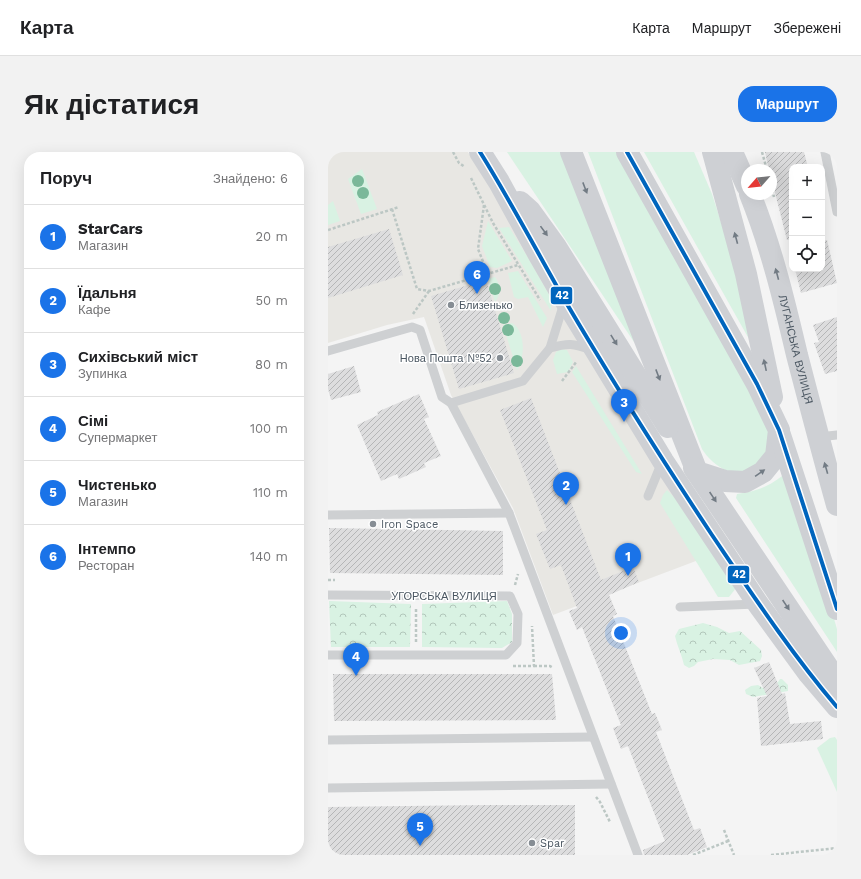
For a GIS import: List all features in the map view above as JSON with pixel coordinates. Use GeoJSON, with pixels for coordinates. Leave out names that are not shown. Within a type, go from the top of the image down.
{"type":"FeatureCollection","features":[{"type":"Feature","properties":{"kind":"main road"},"geometry":{"type":"LineString","coordinates":[[480,152],[499,182],[565,300],[663,461],[758,604],[809,674],[837,707]]}},
{"type":"Feature","properties":{"kind":"main road"},"geometry":{"type":"LineString","coordinates":[[571,152],[696,472]]}},
{"type":"Feature","properties":{"kind":"main road"},"geometry":{"type":"LineString","coordinates":[[627,152],[757,384],[779,430],[776,456],[763,472],[757,476],[745,482],[725,481],[696,472]]}},
{"type":"Feature","properties":{"kind":"main road"},"geometry":{"type":"LineString","coordinates":[[713,152],[746,274],[779,430],[837,609]]}},
{"type":"Feature","properties":{"kind":"main road"},"geometry":{"type":"LineString","coordinates":[[732,152],[741,172]]}},
{"type":"Feature","properties":{"kind":"main road"},"geometry":{"type":"LineString","coordinates":[[499,182],[530,211],[556,247],[696,472],[837,681]]}},
{"type":"Feature","properties":{"kind":"main road","name":"ЛУГАНСЬКА ВУЛИЦЯ"},"geometry":{"type":"LineString","coordinates":[[752,200],[761,222],[827,436],[837,505]]}},
{"type":"Feature","properties":{"kind":"lane"},"geometry":{"type":"LineString","coordinates":[[825,152],[837,212]]}},
{"type":"Feature","properties":{"kind":"lane"},"geometry":{"type":"LineString","coordinates":[[451,403],[523,381],[550,348],[565,300]]}},
{"type":"Feature","properties":{"kind":"lane"},"geometry":{"type":"LineString","coordinates":[[328,351],[402,329],[412,327],[420,330],[442,397],[451,403],[509,513],[638,855]]}},
{"type":"Feature","properties":{"kind":"lane"},"geometry":{"type":"LineString","coordinates":[[550,348],[567,343],[579,345],[597,353]]}},
{"type":"Feature","properties":{"kind":"lane"},"geometry":{"type":"LineString","coordinates":[[648,496],[663,461]]}},
{"type":"Feature","properties":{"kind":"lane"},"geometry":{"type":"LineString","coordinates":[[328,516],[509,513]]}},
{"type":"Feature","properties":{"kind":"lane","name":"УГОРСЬКА ВУЛИЦЯ"},"geometry":{"type":"LineString","coordinates":[[328,595],[510,596],[518,614],[517,643],[506,655],[328,655]]}},
{"type":"Feature","properties":{"kind":"lane"},"geometry":{"type":"LineString","coordinates":[[680,607],[758,604]]}},
{"type":"Feature","properties":{"kind":"lane"},"geometry":{"type":"LineString","coordinates":[[328,740],[594,736]]}},
{"type":"Feature","properties":{"kind":"lane"},"geometry":{"type":"LineString","coordinates":[[328,788],[611,784]]}},
{"type":"Feature","properties":{"kind":"path"},"geometry":{"type":"LineString","coordinates":[[453,152],[459,163],[466,167],[484,204],[478,249],[488,274]]}},
{"type":"Feature","properties":{"kind":"path"},"geometry":{"type":"LineString","coordinates":[[762,152],[765,164]]}},
{"type":"Feature","properties":{"kind":"path"},"geometry":{"type":"LineString","coordinates":[[328,230],[399,207]]}},
{"type":"Feature","properties":{"kind":"path"},"geometry":{"type":"LineString","coordinates":[[392,209],[417,289],[429,291],[518,265]]}},
{"type":"Feature","properties":{"kind":"path"},"geometry":{"type":"LineString","coordinates":[[402,329],[429,291]]}},
{"type":"Feature","properties":{"kind":"path"},"geometry":{"type":"LineString","coordinates":[[562,381],[577,361]]}},
{"type":"Feature","properties":{"kind":"path"},"geometry":{"type":"LineString","coordinates":[[328,580],[335,580]]}},
{"type":"Feature","properties":{"kind":"path"},"geometry":{"type":"LineString","coordinates":[[508,585],[515,585],[519,592]]}},
{"type":"Feature","properties":{"kind":"path"},"geometry":{"type":"LineString","coordinates":[[416,596],[416,655]]}},
{"type":"Feature","properties":{"kind":"path"},"geometry":{"type":"LineString","coordinates":[[532,624],[534,637],[534,666]]}},
{"type":"Feature","properties":{"kind":"path"},"geometry":{"type":"LineString","coordinates":[[510,666],[550,666]]}},
{"type":"Feature","properties":{"kind":"path"},"geometry":{"type":"LineString","coordinates":[[724,830],[734,855]]}},
{"type":"Feature","properties":{"kind":"path"},"geometry":{"type":"LineString","coordinates":[[693,855],[728,841]]}},
{"type":"Feature","properties":{"kind":"path"},"geometry":{"type":"LineString","coordinates":[[771,855],[837,848]]}},
{"type":"Feature","properties":{"kind":"shaded area"},"geometry":{"type":"Polygon","coordinates":[[[328,152],[468,152],[717,553],[553,615],[513,508],[451,395],[424,317],[387,325],[328,343],[328,152]]]}},
{"type":"Feature","properties":{"kind":"green space"},"geometry":{"type":"Polygon","coordinates":[[[507,152],[564,152],[636,342],[634,342],[507,152]]]}},
{"type":"Feature","properties":{"kind":"green space"},"geometry":{"type":"Polygon","coordinates":[[[588,152],[618,152],[770,421],[768,454],[751,469],[744,472],[737,472],[723,469],[711,460],[702,449],[588,152]]]}},
{"type":"Feature","properties":{"kind":"green space"},"geometry":{"type":"Polygon","coordinates":[[[644,152],[694,152],[712,194],[736,269],[749,339],[644,152]]]}},
{"type":"Feature","properties":{"kind":"green space"},"geometry":{"type":"Polygon","coordinates":[[[362,169],[377,209],[361,214],[348,179],[362,169]]]}},
{"type":"Feature","properties":{"kind":"green space"},"geometry":{"type":"Polygon","coordinates":[[[333,201],[340,221],[328,225],[328,205],[333,201]]]}},
{"type":"Feature","properties":{"kind":"green space"},"geometry":{"type":"Polygon","coordinates":[[[488,221],[512,261],[497,268],[490,267],[482,246],[488,221]]]}},
{"type":"Feature","properties":{"kind":"green space"},"geometry":{"type":"Polygon","coordinates":[[[509,227],[551,298],[551,311],[499,228],[509,227]]]}},
{"type":"Feature","properties":{"kind":"green space"},"geometry":{"type":"Polygon","coordinates":[[[518,271],[547,318],[543,327],[528,297],[518,299],[514,297],[508,273],[518,271]]]}},
{"type":"Feature","properties":{"kind":"green space"},"geometry":{"type":"Polygon","coordinates":[[[495,277],[499,283],[500,292],[495,302],[488,279],[495,277]]]}},
{"type":"Feature","properties":{"kind":"green space"},"geometry":{"type":"Polygon","coordinates":[[[512,323],[520,332],[523,345],[522,359],[517,370],[503,325],[512,323]]]}},
{"type":"Feature","properties":{"kind":"green space"},"geometry":{"type":"Polygon","coordinates":[[[561,349],[567,350],[573,362],[568,372],[557,374],[553,360],[556,352],[561,349]]]}},
{"type":"Feature","properties":{"kind":"green space"},"geometry":{"type":"Polygon","coordinates":[[[576,366],[642,474],[636,472],[572,372],[576,366]]]}},
{"type":"Feature","properties":{"kind":"green space"},"geometry":{"type":"Polygon","coordinates":[[[787,472],[791,473],[837,629],[837,652],[736,498],[737,494],[764,487],[787,472]]]}},
{"type":"Feature","properties":{"kind":"green space"},"geometry":{"type":"Polygon","coordinates":[[[667,490],[674,497],[736,588],[729,597],[718,597],[660,503],[667,490]]]}},
{"type":"Feature","properties":{"kind":"green space"},"geometry":{"type":"Polygon","coordinates":[[[329,601],[411,604],[410,647],[331,647],[329,601]]]}},
{"type":"Feature","properties":{"kind":"green space"},"geometry":{"type":"Polygon","coordinates":[[[507,601],[512,614],[512,642],[502,648],[422,647],[422,604],[507,601]]]}},
{"type":"Feature","properties":{"kind":"green space"},"geometry":{"type":"Polygon","coordinates":[[[703,623],[717,627],[729,633],[740,631],[761,650],[762,656],[760,661],[739,665],[730,660],[713,659],[698,662],[689,668],[684,665],[675,636],[679,629],[703,623]]]}},
{"type":"Feature","properties":{"kind":"green space"},"geometry":{"type":"Polygon","coordinates":[[[780,679],[788,685],[788,691],[753,697],[746,694],[745,690],[751,686],[758,685],[763,688],[778,682],[780,679]]]}},
{"type":"Feature","properties":{"kind":"green space"},"geometry":{"type":"Polygon","coordinates":[[[835,737],[837,740],[837,792],[817,748],[830,738],[835,737]]]}},
{"type":"Feature","properties":{"kind":"building"},"geometry":{"type":"Polygon","coordinates":[[[765,152],[804,152],[807,164],[789,164],[789,240],[787,240],[777,200],[777,164],[768,164],[765,152]]]}},
{"type":"Feature","properties":{"kind":"building"},"geometry":{"type":"Polygon","coordinates":[[[389,229],[403,275],[328,298],[328,247],[389,229]]]}},
{"type":"Feature","properties":{"kind":"building"},"geometry":{"type":"Polygon","coordinates":[[[825,240],[827,240],[837,283],[801,293],[796,272],[825,272],[825,240]]]}},
{"type":"Feature","properties":{"kind":"building"},"geometry":{"type":"Polygon","coordinates":[[[486,280],[514,373],[459,389],[431,296],[486,280]]]}},
{"type":"Feature","properties":{"kind":"building"},"geometry":{"type":"Polygon","coordinates":[[[837,317],[837,371],[825,374],[814,343],[819,342],[813,325],[837,317]]]}},
{"type":"Feature","properties":{"kind":"building"},"geometry":{"type":"Polygon","coordinates":[[[354,366],[361,392],[331,400],[328,389],[328,374],[354,366]]]}},
{"type":"Feature","properties":{"kind":"building"},"geometry":{"type":"Polygon","coordinates":[[[419,394],[429,417],[424,419],[441,456],[424,463],[426,467],[399,479],[397,474],[381,481],[357,425],[378,415],[377,412],[419,394]]]}},
{"type":"Feature","properties":{"kind":"building"},"geometry":{"type":"Polygon","coordinates":[[[531,398],[601,580],[633,567],[639,582],[609,595],[617,614],[613,616],[652,714],[655,713],[662,730],[656,732],[694,830],[700,828],[707,847],[687,855],[644,855],[643,850],[665,841],[628,746],[621,749],[613,728],[621,725],[582,627],[577,630],[569,611],[577,608],[561,565],[550,569],[536,534],[547,530],[500,410],[531,398]]]}},
{"type":"Feature","properties":{"kind":"building"},"geometry":{"type":"Polygon","coordinates":[[[329,528],[503,531],[503,575],[330,573],[329,528]]]}},
{"type":"Feature","properties":{"kind":"building"},"geometry":{"type":"Polygon","coordinates":[[[769,662],[782,694],[785,693],[790,724],[821,721],[823,739],[761,746],[757,698],[767,696],[754,668],[769,662]]]}},
{"type":"Feature","properties":{"kind":"building"},"geometry":{"type":"Polygon","coordinates":[[[333,674],[552,674],[556,720],[334,721],[333,674]]]}},
{"type":"Feature","properties":{"kind":"building"},"geometry":{"type":"Polygon","coordinates":[[[575,805],[575,855],[328,855],[328,807],[575,805]]]}},
{"type":"Feature","properties":{"kind":"transit line","name":"42"},"geometry":{"type":"LineString","coordinates":[[480,152],[502,188],[564,299],[618,389],[674,477],[772,623],[820,687],[837,707]]}},
{"type":"Feature","properties":{"kind":"transit line","name":"42"},"geometry":{"type":"LineString","coordinates":[[627,152],[757,384],[779,430],[837,609]]}},
{"type":"Feature","properties":{"kind":"place","name":"Інтемпо"},"geometry":{"type":"Point","coordinates":[477,294]}},
{"type":"Feature","properties":{"kind":"place","name":"Близенько"},"geometry":{"type":"Point","coordinates":[451,305]}},
{"type":"Feature","properties":{"kind":"place","name":"Нова Пошта №52"},"geometry":{"type":"Point","coordinates":[500,358]}},
{"type":"Feature","properties":{"kind":"place","name":"Сихівський міст"},"geometry":{"type":"Point","coordinates":[624,422]}},
{"type":"Feature","properties":{"kind":"place","name":"Їдальня"},"geometry":{"type":"Point","coordinates":[566,505]}},
{"type":"Feature","properties":{"kind":"place","name":"Iron Space"},"geometry":{"type":"Point","coordinates":[373,524]}},
{"type":"Feature","properties":{"kind":"place","name":"StarCars"},"geometry":{"type":"Point","coordinates":[628,576]}},
{"type":"Feature","properties":{"kind":"place","name":"Сімі"},"geometry":{"type":"Point","coordinates":[356,676]}},
{"type":"Feature","properties":{"kind":"place","name":"Spar"},"geometry":{"type":"Point","coordinates":[532,843]}},
{"type":"Feature","properties":{"kind":"place","name":"Чистенько"},"geometry":{"type":"Point","coordinates":[420,846]}}]}
